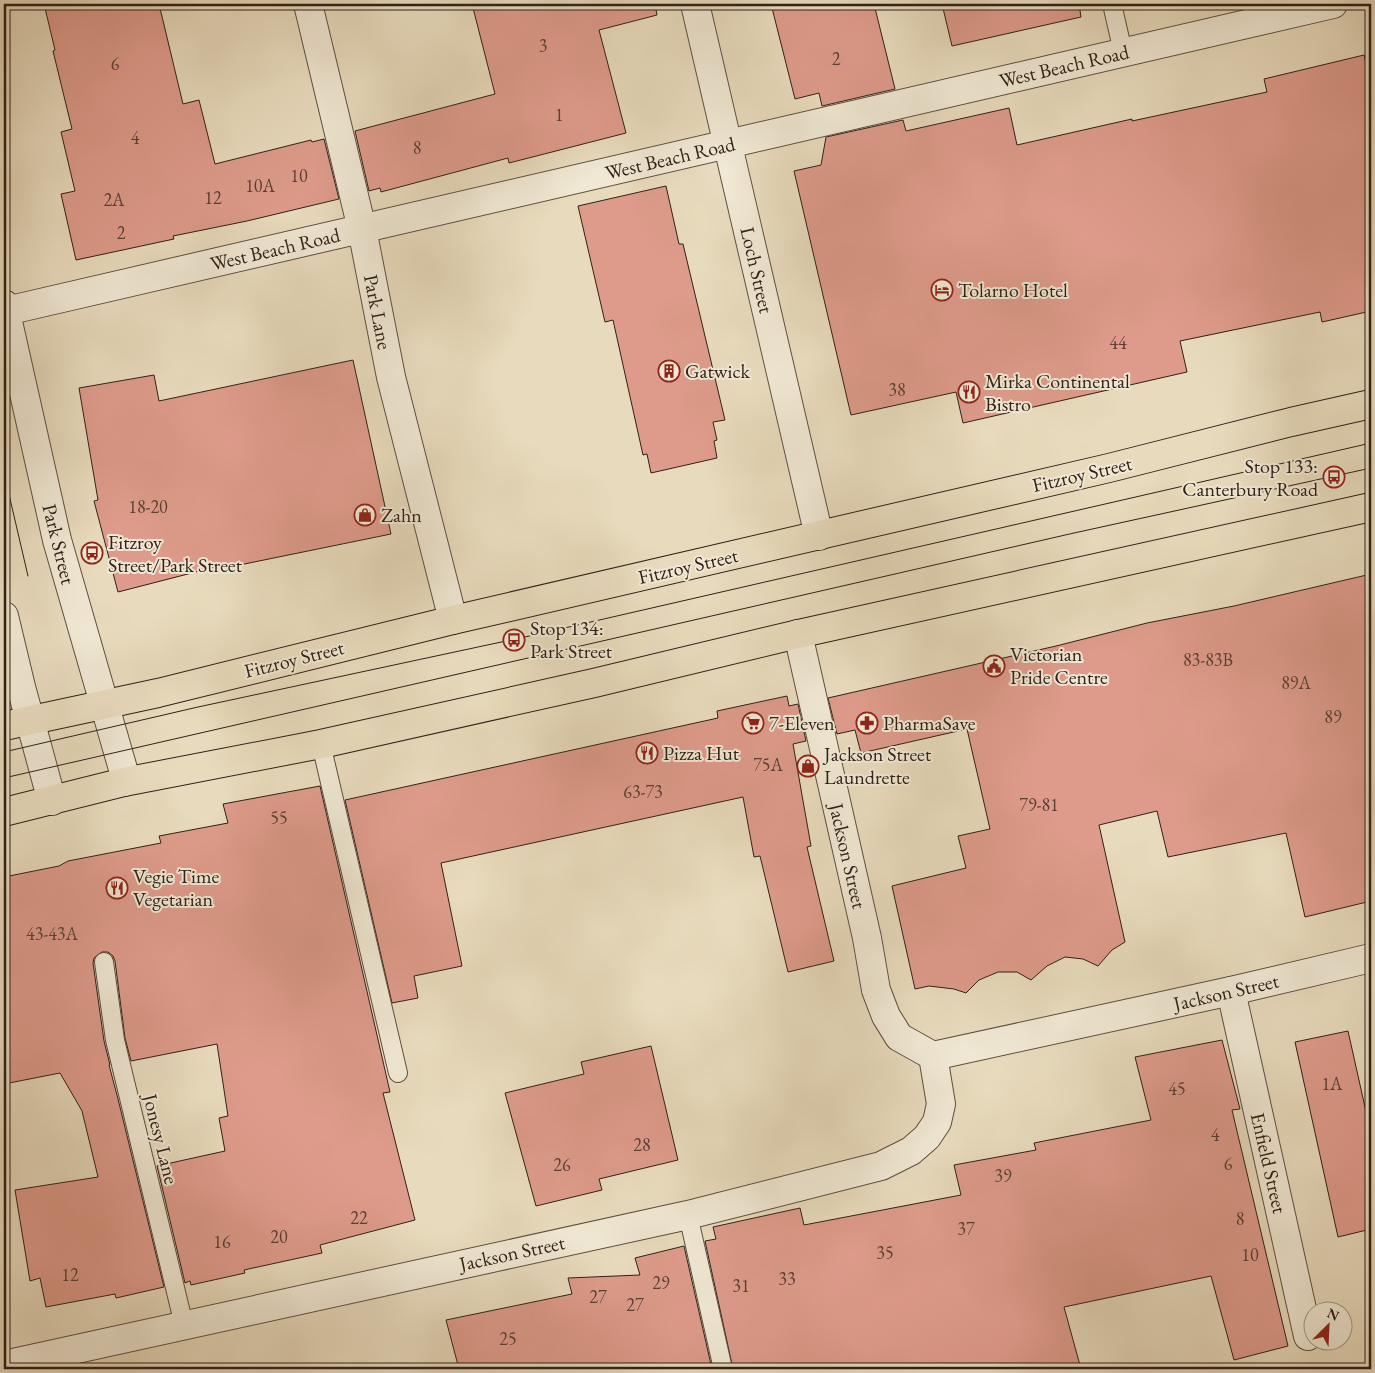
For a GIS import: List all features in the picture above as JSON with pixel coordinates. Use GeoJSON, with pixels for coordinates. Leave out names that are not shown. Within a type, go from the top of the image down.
{"type":"FeatureCollection","features":[{"type":"Feature","properties":{"kind":"main road","name":"Fitzroy Street"},"geometry":{"type":"LineString","coordinates":[[4,726],[104,705],[453,620],[1108,468],[1371,404]]}},
{"type":"Feature","properties":{"kind":"main road"},"geometry":{"type":"LineString","coordinates":[[4,812],[124,782],[321,744],[594,683],[798,634],[1371,507]]}},
{"type":"Feature","properties":{"kind":"street","name":"Park Lane"},"geometry":{"type":"LineString","coordinates":[[308,4],[362,229],[390,377],[453,620]]}},
{"type":"Feature","properties":{"kind":"street","name":"Loch Street"},"geometry":{"type":"LineString","coordinates":[[695,4],[819,536]]}},
{"type":"Feature","properties":{"kind":"street","name":"West Beach Road"},"geometry":{"type":"LineString","coordinates":[[5,308],[362,229],[1333,4]]}},
{"type":"Feature","properties":{"kind":"street","name":"Park Street"},"geometry":{"type":"LineString","coordinates":[[5,308],[57,540],[123,768],[124,782]]}},
{"type":"Feature","properties":{"kind":"street"},"geometry":{"type":"LineString","coordinates":[[4,616],[52,801]]}},
{"type":"Feature","properties":{"kind":"street","name":"Jackson Street"},"geometry":{"type":"LineString","coordinates":[[798,634],[867,938],[876,990],[886,1016],[899,1037],[933,1056],[1231,991],[1371,958]]}},
{"type":"Feature","properties":{"kind":"street","name":"Enfield Street"},"geometry":{"type":"LineString","coordinates":[[1231,991],[1302,1309]]}},
{"type":"Feature","properties":{"kind":"street","name":"Jackson Street"},"geometry":{"type":"LineString","coordinates":[[4,1365],[688,1214],[881,1166],[912,1150],[927,1137],[937,1122],[941,1104],[933,1056]]}},
{"type":"Feature","properties":{"kind":"lane"},"geometry":{"type":"LineString","coordinates":[[1112,4],[1123,52]]}},
{"type":"Feature","properties":{"kind":"lane"},"geometry":{"type":"LineString","coordinates":[[321,744],[398,1073]]}},
{"type":"Feature","properties":{"kind":"lane","name":"Jonesy Lane"},"geometry":{"type":"LineString","coordinates":[[104,962],[115,1040],[184,1326]]}},
{"type":"Feature","properties":{"kind":"lane"},"geometry":{"type":"LineString","coordinates":[[688,1214],[723,1369]]}},
{"type":"Feature","properties":{"kind":"building"},"geometry":{"type":"Polygon","coordinates":[[[44,4],[159,4],[183,104],[199,100],[215,164],[311,140],[312,142],[324,139],[339,199],[173,236],[174,239],[76,260],[61,194],[75,191],[61,132],[72,129],[44,4]]]}},
{"type":"Feature","properties":{"kind":"building"},"geometry":{"type":"Polygon","coordinates":[[[472,4],[655,4],[657,15],[599,30],[626,133],[509,163],[508,158],[381,192],[380,188],[369,191],[355,131],[495,94],[472,4]]]}},
{"type":"Feature","properties":{"kind":"building"},"geometry":{"type":"Polygon","coordinates":[[[771,4],[874,4],[895,89],[822,106],[819,93],[795,99],[771,4]]]}},
{"type":"Feature","properties":{"kind":"building"},"geometry":{"type":"Polygon","coordinates":[[[942,4],[1079,4],[1081,17],[952,46],[942,4]]]}},
{"type":"Feature","properties":{"kind":"building"},"geometry":{"type":"Polygon","coordinates":[[[1364,55],[1371,84],[1371,311],[1322,322],[1320,312],[1180,341],[1187,372],[963,423],[956,392],[851,415],[794,171],[821,165],[826,137],[903,120],[906,131],[1009,108],[1017,145],[1132,119],[1132,121],[1267,92],[1264,79],[1364,55]]]}},
{"type":"Feature","properties":{"kind":"building","name":"Gatwick"},"geometry":{"type":"Polygon","coordinates":[[[666,186],[679,244],[683,244],[725,420],[713,422],[717,440],[714,441],[717,458],[651,473],[647,454],[643,455],[613,320],[605,322],[578,206],[666,186]]]}},
{"type":"Feature","properties":{"kind":"building"},"geometry":{"type":"Polygon","coordinates":[[[353,360],[391,534],[220,569],[219,566],[118,592],[94,501],[98,500],[79,388],[154,375],[159,401],[353,360]]]}},
{"type":"Feature","properties":{"kind":"building"},"geometry":{"type":"Polygon","coordinates":[[[1371,574],[1371,901],[1305,917],[1286,833],[1168,857],[1157,811],[1099,825],[1125,942],[1112,950],[1098,966],[1083,959],[1065,957],[1047,966],[1031,980],[1017,972],[998,972],[979,980],[966,993],[954,989],[929,986],[915,989],[892,886],[966,868],[958,836],[990,829],[967,729],[861,753],[855,730],[837,734],[828,698],[1056,646],[1147,623],[1234,606],[1371,574]]]}},
{"type":"Feature","properties":{"kind":"building"},"geometry":{"type":"Polygon","coordinates":[[[787,696],[789,706],[798,704],[806,741],[793,744],[811,846],[807,847],[834,961],[788,972],[760,856],[754,857],[743,797],[441,863],[462,966],[414,976],[418,998],[392,1003],[345,800],[718,718],[717,711],[787,696]]]}},
{"type":"Feature","properties":{"kind":"building"},"geometry":{"type":"Polygon","coordinates":[[[320,786],[390,1092],[383,1093],[415,1220],[320,1245],[322,1253],[244,1270],[245,1273],[191,1285],[190,1281],[185,1283],[157,1166],[225,1151],[219,1118],[228,1116],[217,1044],[131,1061],[125,1038],[115,961],[108,952],[102,952],[94,958],[93,963],[104,1041],[164,1287],[116,1298],[115,1294],[46,1307],[40,1278],[30,1281],[15,1190],[98,1177],[82,1111],[60,1073],[4,1084],[4,877],[59,866],[68,861],[161,843],[159,836],[228,823],[223,804],[320,786]]]}},
{"type":"Feature","properties":{"kind":"building"},"geometry":{"type":"Polygon","coordinates":[[[1348,1031],[1371,1134],[1371,1229],[1338,1237],[1295,1042],[1348,1031]]]}},
{"type":"Feature","properties":{"kind":"building"},"geometry":{"type":"Polygon","coordinates":[[[1222,1040],[1240,1109],[1232,1110],[1288,1346],[1234,1360],[1211,1276],[1064,1307],[1081,1369],[733,1369],[705,1241],[716,1239],[713,1227],[800,1208],[804,1225],[961,1195],[954,1165],[1036,1150],[1034,1143],[1151,1120],[1135,1057],[1222,1040]]]}},
{"type":"Feature","properties":{"kind":"building"},"geometry":{"type":"Polygon","coordinates":[[[651,1046],[678,1160],[599,1179],[602,1190],[536,1206],[505,1093],[584,1074],[581,1062],[651,1046]]]}},
{"type":"Feature","properties":{"kind":"building"},"geometry":{"type":"Polygon","coordinates":[[[684,1246],[712,1369],[459,1369],[446,1320],[572,1294],[568,1278],[640,1275],[635,1258],[684,1246]]]}},
{"type":"Feature","properties":{"kind":"tram line"},"geometry":{"type":"LineString","coordinates":[[4,752],[198,707],[534,635],[1371,443]]}},
{"type":"Feature","properties":{"kind":"tram line"},"geometry":{"type":"LineString","coordinates":[[4,778],[1074,533],[1371,468]]}},
{"type":"Feature","properties":{"kind":"tram line"},"geometry":{"type":"LineString","coordinates":[[4,473],[28,576]]}},
{"type":"Feature","properties":{"kind":"place","name":"Tolarno Hotel"},"geometry":{"type":"Point","coordinates":[942,290]}},
{"type":"Feature","properties":{"kind":"place","name":"Gatwick"},"geometry":{"type":"Point","coordinates":[669,371]}},
{"type":"Feature","properties":{"kind":"place","name":"Mirka Continental Bistro"},"geometry":{"type":"Point","coordinates":[969,392]}},
{"type":"Feature","properties":{"kind":"place","name":"Stop 133: Canterbury Road"},"geometry":{"type":"Point","coordinates":[1334,477]}},
{"type":"Feature","properties":{"kind":"place","name":"Zahn"},"geometry":{"type":"Point","coordinates":[365,515]}},
{"type":"Feature","properties":{"kind":"place","name":"Fitzroy Street/Park Street"},"geometry":{"type":"Point","coordinates":[92,553]}},
{"type":"Feature","properties":{"kind":"place","name":"Stop 134: Park Street"},"geometry":{"type":"Point","coordinates":[514,640]}},
{"type":"Feature","properties":{"kind":"place","name":"Victorian Pride Centre"},"geometry":{"type":"Point","coordinates":[994,666]}},
{"type":"Feature","properties":{"kind":"place","name":"7-Eleven"},"geometry":{"type":"Point","coordinates":[753,723]}},
{"type":"Feature","properties":{"kind":"place","name":"PharmaSave"},"geometry":{"type":"Point","coordinates":[867,723]}},
{"type":"Feature","properties":{"kind":"place","name":"Pizza Hut"},"geometry":{"type":"Point","coordinates":[647,753]}},
{"type":"Feature","properties":{"kind":"place","name":"Jackson Street Laundrette"},"geometry":{"type":"Point","coordinates":[808,766]}},
{"type":"Feature","properties":{"kind":"place","name":"Vegie Time Vegetarian"},"geometry":{"type":"Point","coordinates":[117,888]}}]}
